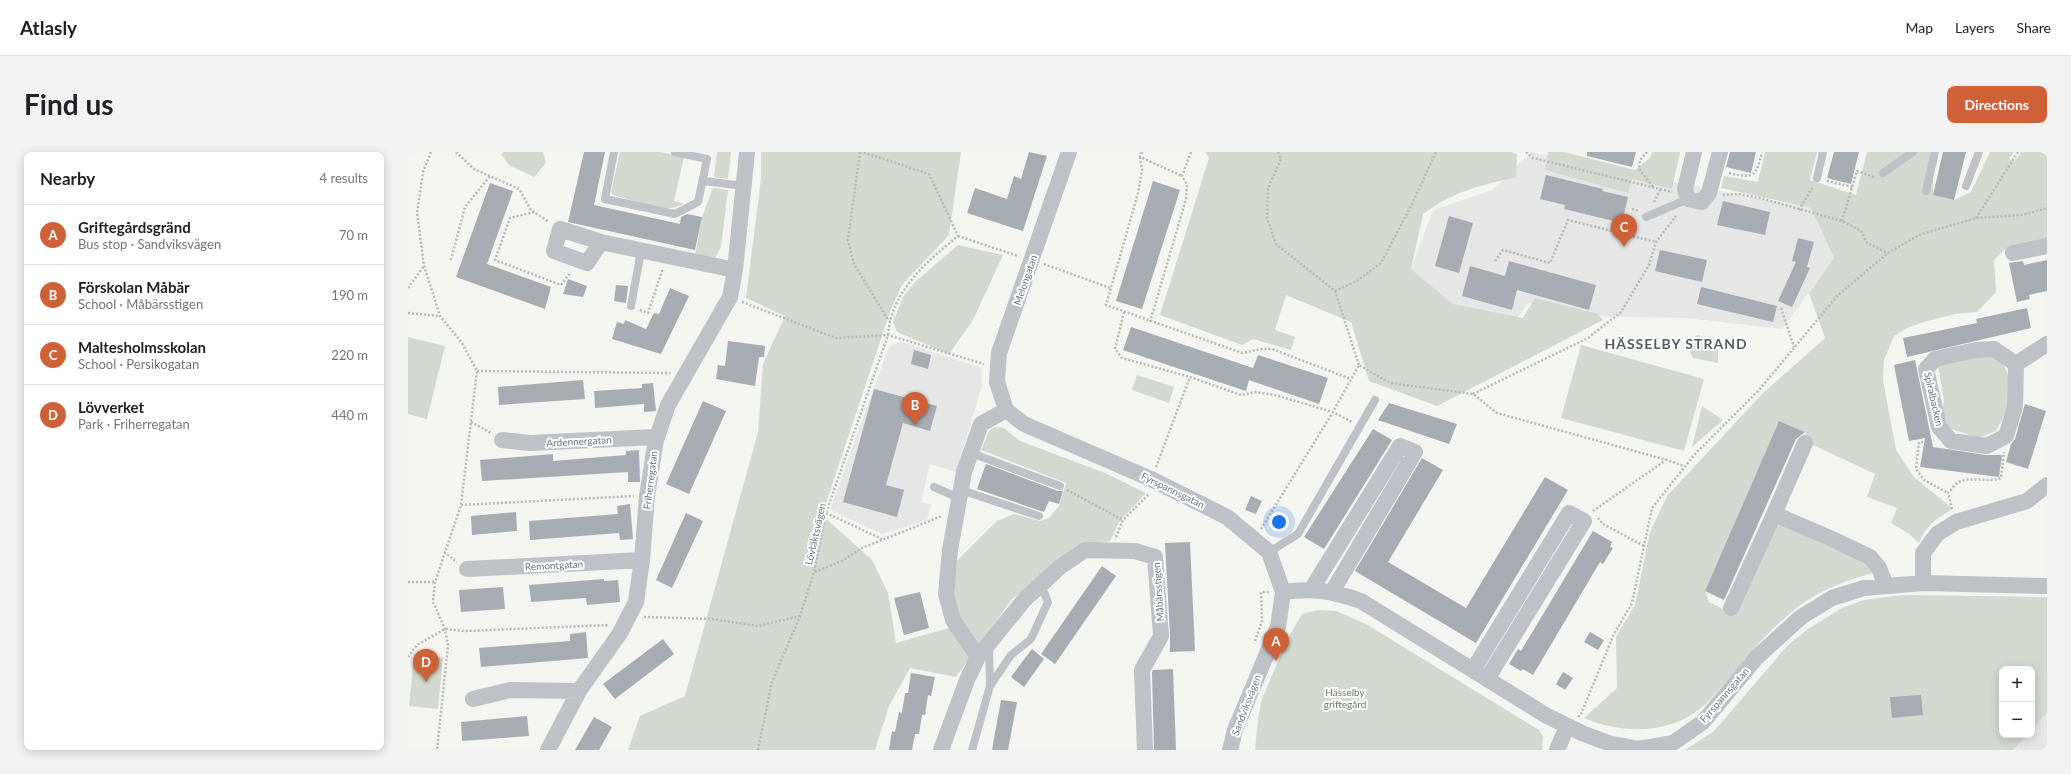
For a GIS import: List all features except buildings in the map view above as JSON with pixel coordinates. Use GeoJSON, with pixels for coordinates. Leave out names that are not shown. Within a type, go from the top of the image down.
{"type":"FeatureCollection","features":[{"type":"Feature","properties":{"kind":"street","name":"Friherregatan"},"geometry":{"type":"LineString","coordinates":[[548,750],[579,690],[620,633],[636,602],[642,560],[647,496],[656,437],[668,405],[730,297],[735,270],[747,152]]}},
{"type":"Feature","properties":{"kind":"street","name":"Melongatan"},"geometry":{"type":"LineString","coordinates":[[1006,410],[997,382],[999,353],[1069,152]]}},
{"type":"Feature","properties":{"kind":"street"},"geometry":{"type":"LineString","coordinates":[[1694,152],[1683,197],[1702,202],[1709,193],[1720,152]]}},
{"type":"Feature","properties":{"kind":"street"},"geometry":{"type":"LineString","coordinates":[[601,242],[587,263],[554,251],[560,229],[601,242],[735,270]]}},
{"type":"Feature","properties":{"kind":"street"},"geometry":{"type":"LineString","coordinates":[[2013,253],[2047,246]]}},
{"type":"Feature","properties":{"kind":"street"},"geometry":{"type":"LineString","coordinates":[[2006,436],[2015,407],[2016,364],[2047,344]]}},
{"type":"Feature","properties":{"kind":"street","name":"Spiralbacken"},"geometry":{"type":"LineString","coordinates":[[2006,436],[1988,446],[1951,441],[1939,427],[1926,369],[1935,359],[1976,350],[1994,349],[2016,364]]}},
{"type":"Feature","properties":{"kind":"street"},"geometry":{"type":"LineString","coordinates":[[978,657],[953,620],[946,594],[950,550],[964,472],[981,424],[1006,410]]}},
{"type":"Feature","properties":{"kind":"street","name":"Fyrspannsgatan"},"geometry":{"type":"LineString","coordinates":[[1006,410],[1024,424],[1150,486],[1227,517],[1269,552],[1283,592],[1311,590],[1332,592],[1361,601],[1568,727],[1611,744],[1639,749],[1673,743],[1703,722],[1757,657],[1801,617],[1832,598],[1864,588],[1923,583],[2047,586]]}},
{"type":"Feature","properties":{"kind":"street","name":"Ardennergatan"},"geometry":{"type":"LineString","coordinates":[[502,440],[530,443],[656,437]]}},
{"type":"Feature","properties":{"kind":"street"},"geometry":{"type":"LineString","coordinates":[[1731,608],[1806,443]]}},
{"type":"Feature","properties":{"kind":"street"},"geometry":{"type":"LineString","coordinates":[[1311,590],[1400,446],[1415,452],[1332,592]]}},
{"type":"Feature","properties":{"kind":"street"},"geometry":{"type":"LineString","coordinates":[[1923,583],[1923,553],[1937,534],[1956,522],[2027,501],[2047,485]]}},
{"type":"Feature","properties":{"kind":"street"},"geometry":{"type":"LineString","coordinates":[[1473,670],[1569,513],[1584,522],[1487,679]]}},
{"type":"Feature","properties":{"kind":"street"},"geometry":{"type":"LineString","coordinates":[[1774,514],[1870,557],[1879,568],[1886,586]]}},
{"type":"Feature","properties":{"kind":"street","name":"Måbärsstigen"},"geometry":{"type":"LineString","coordinates":[[941,750],[967,680],[978,657],[1024,600],[1060,567],[1085,550],[1135,551],[1155,557],[1160,636],[1142,670],[1145,750]]}},
{"type":"Feature","properties":{"kind":"street","name":"Remontgatan"},"geometry":{"type":"LineString","coordinates":[[467,569],[642,560]]}},
{"type":"Feature","properties":{"kind":"street","name":"Sandviksvägen"},"geometry":{"type":"LineString","coordinates":[[1233,749],[1235,730],[1278,627],[1283,592]]}},
{"type":"Feature","properties":{"kind":"street"},"geometry":{"type":"LineString","coordinates":[[473,700],[510,690],[579,690]]}},
{"type":"Feature","properties":{"kind":"street"},"geometry":{"type":"LineString","coordinates":[[1557,750],[1568,727]]}},
{"type":"Feature","properties":{"kind":"lane"},"geometry":{"type":"LineString","coordinates":[[614,152],[605,199],[675,214],[698,202],[704,181],[707,159],[675,152]]}},
{"type":"Feature","properties":{"kind":"lane"},"geometry":{"type":"LineString","coordinates":[[1817,178],[1823,152]]}},
{"type":"Feature","properties":{"kind":"lane"},"geometry":{"type":"LineString","coordinates":[[1883,173],[1913,152]]}},
{"type":"Feature","properties":{"kind":"lane"},"geometry":{"type":"LineString","coordinates":[[1926,192],[1935,152]]}},
{"type":"Feature","properties":{"kind":"lane"},"geometry":{"type":"LineString","coordinates":[[1966,186],[1979,152]]}},
{"type":"Feature","properties":{"kind":"lane"},"geometry":{"type":"LineString","coordinates":[[704,181],[744,186]]}},
{"type":"Feature","properties":{"kind":"lane"},"geometry":{"type":"LineString","coordinates":[[1646,217],[1683,197]]}},
{"type":"Feature","properties":{"kind":"lane"},"geometry":{"type":"LineString","coordinates":[[631,306],[641,251]]}},
{"type":"Feature","properties":{"kind":"lane"},"geometry":{"type":"LineString","coordinates":[[1269,552],[1298,534],[1375,400]]}},
{"type":"Feature","properties":{"kind":"lane"},"geometry":{"type":"LineString","coordinates":[[971,453],[1060,486]]}},
{"type":"Feature","properties":{"kind":"lane"},"geometry":{"type":"LineString","coordinates":[[934,487],[959,499],[1039,516]]}},
{"type":"Feature","properties":{"kind":"lane"},"geometry":{"type":"LineString","coordinates":[[990,686],[1011,655],[1031,640],[1048,602],[1041,585]]}},
{"type":"Feature","properties":{"kind":"lane"},"geometry":{"type":"LineString","coordinates":[[972,750],[990,686],[989,644]]}},
{"type":"Feature","properties":{"kind":"path"},"geometry":{"type":"LineString","coordinates":[[431,152],[423,172],[416,213],[424,266],[440,316],[462,343],[476,371],[461,505],[435,582],[433,602],[445,629],[448,645],[437,750]]}},
{"type":"Feature","properties":{"kind":"path"},"geometry":{"type":"LineString","coordinates":[[456,152],[474,169],[519,189],[534,212],[560,229]]}},
{"type":"Feature","properties":{"kind":"path"},"geometry":{"type":"LineString","coordinates":[[889,321],[854,264],[848,240],[861,152],[929,174],[958,236],[1110,288]]}},
{"type":"Feature","properties":{"kind":"path"},"geometry":{"type":"LineString","coordinates":[[1142,152],[1140,157],[1142,170],[1138,193],[1106,305],[1150,322],[1242,353],[1252,352],[1260,348],[1272,349],[1351,379]]}},
{"type":"Feature","properties":{"kind":"path"},"geometry":{"type":"LineString","coordinates":[[1182,176],[1191,152]]}},
{"type":"Feature","properties":{"kind":"path"},"geometry":{"type":"LineString","coordinates":[[1255,539],[1333,412],[1358,365],[1336,291],[1276,244],[1268,218],[1268,188],[1281,159],[1278,152]]}},
{"type":"Feature","properties":{"kind":"path"},"geometry":{"type":"LineString","coordinates":[[1336,291],[1357,281],[1381,263],[1411,206],[1436,152]]}},
{"type":"Feature","properties":{"kind":"path"},"geometry":{"type":"LineString","coordinates":[[1473,394],[1588,338],[1621,312],[1649,265],[1656,242],[1681,210],[1683,197],[1675,192],[1533,158],[1526,152]]}},
{"type":"Feature","properties":{"kind":"path"},"geometry":{"type":"LineString","coordinates":[[1647,152],[1640,160],[1639,169],[1654,188]]}},
{"type":"Feature","properties":{"kind":"path"},"geometry":{"type":"LineString","coordinates":[[1715,170],[1741,176],[1751,176],[1757,171],[1762,152]]}},
{"type":"Feature","properties":{"kind":"path"},"geometry":{"type":"LineString","coordinates":[[1976,218],[2018,152]]}},
{"type":"Feature","properties":{"kind":"path"},"geometry":{"type":"LineString","coordinates":[[1140,157],[1182,176],[1188,186],[1186,199],[1150,322]]}},
{"type":"Feature","properties":{"kind":"path"},"geometry":{"type":"LineString","coordinates":[[1842,221],[1858,172],[1862,173]]}},
{"type":"Feature","properties":{"kind":"path"},"geometry":{"type":"LineString","coordinates":[[451,260],[465,207],[490,176]]}},
{"type":"Feature","properties":{"kind":"path"},"geometry":{"type":"LineString","coordinates":[[1800,210],[1817,178],[1853,188]]}},
{"type":"Feature","properties":{"kind":"path"},"geometry":{"type":"LineString","coordinates":[[1715,196],[1739,194],[1842,221],[1861,231],[1867,243],[1888,253]]}},
{"type":"Feature","properties":{"kind":"path"},"geometry":{"type":"LineString","coordinates":[[1568,727],[1581,714],[1614,634],[1632,603],[1652,508],[1684,466],[1759,390],[1838,295],[1888,253],[1919,236],[1976,218],[2022,214],[2047,208]]}},
{"type":"Feature","properties":{"kind":"path"},"geometry":{"type":"LineString","coordinates":[[534,212],[510,218],[495,260],[561,285],[581,260]]}},
{"type":"Feature","properties":{"kind":"path"},"geometry":{"type":"LineString","coordinates":[[1495,262],[1502,250],[1550,262],[1568,220],[1656,242]]}},
{"type":"Feature","properties":{"kind":"path"},"geometry":{"type":"LineString","coordinates":[[889,321],[903,290],[930,259],[958,236]]}},
{"type":"Feature","properties":{"kind":"path"},"geometry":{"type":"LineString","coordinates":[[631,306],[648,313],[667,257]]}},
{"type":"Feature","properties":{"kind":"path"},"geometry":{"type":"LineString","coordinates":[[408,288],[424,266]]}},
{"type":"Feature","properties":{"kind":"path"},"geometry":{"type":"LineString","coordinates":[[730,297],[836,338],[888,335],[998,368]]}},
{"type":"Feature","properties":{"kind":"path"},"geometry":{"type":"LineString","coordinates":[[1781,308],[1795,347]]}},
{"type":"Feature","properties":{"kind":"path"},"geometry":{"type":"LineString","coordinates":[[1124,312],[1115,349],[1122,358],[1190,377],[1241,396],[1256,392],[1275,395],[1333,412],[1360,427]]}},
{"type":"Feature","properties":{"kind":"path"},"geometry":{"type":"LineString","coordinates":[[408,313],[440,316]]}},
{"type":"Feature","properties":{"kind":"path","name":"Lövtäktsvägen"},"geometry":{"type":"LineString","coordinates":[[758,750],[772,682],[800,616],[814,572],[826,512],[888,335],[889,321]]}},
{"type":"Feature","properties":{"kind":"path"},"geometry":{"type":"LineString","coordinates":[[1358,365],[1390,383],[1473,394],[1497,413],[1684,466]]}},
{"type":"Feature","properties":{"kind":"path"},"geometry":{"type":"LineString","coordinates":[[476,371],[687,373]]}},
{"type":"Feature","properties":{"kind":"path"},"geometry":{"type":"LineString","coordinates":[[1118,532],[1123,520],[1150,486],[1190,377]]}},
{"type":"Feature","properties":{"kind":"path"},"geometry":{"type":"LineString","coordinates":[[471,422],[502,440]]}},
{"type":"Feature","properties":{"kind":"path"},"geometry":{"type":"LineString","coordinates":[[1948,493],[1958,482],[1966,480],[1996,480],[2001,478],[2006,436]]}},
{"type":"Feature","properties":{"kind":"path"},"geometry":{"type":"LineString","coordinates":[[1923,442],[1919,442],[1916,469],[1924,480],[1948,493],[1956,522]]}},
{"type":"Feature","properties":{"kind":"path"},"geometry":{"type":"LineString","coordinates":[[1644,546],[1604,524],[1592,512],[1667,460]]}},
{"type":"Feature","properties":{"kind":"path"},"geometry":{"type":"LineString","coordinates":[[1060,486],[1123,520]]}},
{"type":"Feature","properties":{"kind":"path"},"geometry":{"type":"LineString","coordinates":[[461,505],[622,496],[647,496]]}},
{"type":"Feature","properties":{"kind":"path"},"geometry":{"type":"LineString","coordinates":[[814,572],[842,561],[862,548],[959,499]]}},
{"type":"Feature","properties":{"kind":"path"},"geometry":{"type":"LineString","coordinates":[[826,512],[882,539]]}},
{"type":"Feature","properties":{"kind":"path"},"geometry":{"type":"LineString","coordinates":[[408,582],[435,582]]}},
{"type":"Feature","properties":{"kind":"path"},"geometry":{"type":"LineString","coordinates":[[408,657],[417,644],[445,629],[465,631],[576,627],[613,624],[629,617],[712,620],[758,626],[800,616]]}},
{"type":"Feature","properties":{"kind":"shaded area"},"geometry":{"type":"Polygon","coordinates":[[[1531,152],[1672,182],[1811,208],[1834,258],[1782,329],[1687,318],[1595,316],[1528,303],[1505,336],[1392,319],[1433,210],[1493,190],[1531,152]]]}},
{"type":"Feature","properties":{"kind":"shaded area"},"geometry":{"type":"Polygon","coordinates":[[[902,342],[981,368],[982,386],[956,472],[930,464],[921,502],[931,505],[927,520],[882,534],[830,510],[889,346],[902,342]]]}},
{"type":"Feature","properties":{"kind":"shaded area"},"geometry":{"type":"Polygon","coordinates":[[[2047,713],[2047,750],[2013,750],[2024,738],[2035,738],[2035,726],[2047,713]]]}},
{"type":"Feature","properties":{"kind":"green space"},"geometry":{"type":"Polygon","coordinates":[[[503,152],[543,152],[546,163],[534,177],[509,165],[501,154],[503,152]]]}},
{"type":"Feature","properties":{"kind":"green space"},"geometry":{"type":"Polygon","coordinates":[[[620,152],[660,152],[684,157],[674,201],[684,204],[677,207],[668,208],[649,206],[613,195],[611,192],[620,152]]]}},
{"type":"Feature","properties":{"kind":"green space"},"geometry":{"type":"Polygon","coordinates":[[[717,152],[731,152],[728,179],[714,177],[717,152]]]}},
{"type":"Feature","properties":{"kind":"green space"},"geometry":{"type":"Polygon","coordinates":[[[761,152],[961,152],[949,235],[902,285],[890,312],[822,515],[872,560],[888,593],[896,643],[949,628],[957,561],[997,521],[1014,514],[1040,521],[1049,518],[1059,506],[1066,483],[981,450],[989,431],[995,427],[1004,428],[1020,441],[1105,473],[1146,493],[1119,522],[1110,541],[1083,545],[1012,599],[956,677],[910,668],[889,706],[875,750],[628,750],[640,716],[685,696],[758,432],[763,364],[785,316],[746,298],[761,179],[761,152]]]}},
{"type":"Feature","properties":{"kind":"green space"},"geometry":{"type":"Polygon","coordinates":[[[1205,152],[1511,152],[1517,154],[1516,177],[1467,190],[1434,206],[1423,214],[1411,269],[1453,304],[1523,318],[1535,298],[1598,314],[1603,320],[1437,406],[1369,381],[1351,322],[1286,295],[1275,330],[1295,337],[1291,350],[1253,339],[1242,345],[1160,315],[1209,158],[1205,152]]]}},
{"type":"Feature","properties":{"kind":"green space"},"geometry":{"type":"Polygon","coordinates":[[[1548,152],[1564,152],[1635,170],[1650,158],[1652,152],[1680,152],[1672,189],[1632,179],[1628,193],[1545,170],[1548,152]]]}},
{"type":"Feature","properties":{"kind":"green space"},"geometry":{"type":"Polygon","coordinates":[[[1765,152],[1817,152],[1810,180],[1856,195],[1867,152],[1933,152],[1933,195],[1954,200],[1971,192],[1990,152],[2014,152],[2009,159],[2015,161],[2021,152],[2047,152],[2047,243],[2025,248],[2004,250],[1994,260],[1996,292],[1977,312],[1955,314],[1907,328],[1894,336],[1884,360],[1883,380],[1896,450],[1914,477],[1953,509],[1932,523],[1925,531],[1919,543],[1908,533],[1891,523],[1897,508],[1867,497],[1875,474],[1811,444],[1805,432],[1779,421],[1705,591],[1709,602],[1733,614],[1777,522],[1866,557],[1873,573],[1838,584],[1806,601],[1778,624],[1761,641],[1708,702],[1689,716],[1675,723],[1645,729],[1629,729],[1599,723],[1584,718],[1617,688],[1616,637],[1635,605],[1650,532],[1667,496],[1763,393],[1825,338],[1809,293],[1834,258],[1811,208],[1721,188],[1724,176],[1758,182],[1765,152]]]}},
{"type":"Feature","properties":{"kind":"green space"},"geometry":{"type":"Polygon","coordinates":[[[713,188],[728,190],[721,247],[714,260],[695,256],[702,217],[713,188]]]}},
{"type":"Feature","properties":{"kind":"green space"},"geometry":{"type":"Polygon","coordinates":[[[958,245],[1003,255],[973,320],[949,354],[897,332],[893,322],[903,297],[914,283],[958,245]]]}},
{"type":"Feature","properties":{"kind":"green space"},"geometry":{"type":"Polygon","coordinates":[[[1698,335],[1718,344],[1718,363],[1693,358],[1685,342],[1698,335]]]}},
{"type":"Feature","properties":{"kind":"green space"},"geometry":{"type":"Polygon","coordinates":[[[408,337],[445,346],[427,419],[408,414],[408,337]]]}},
{"type":"Feature","properties":{"kind":"green space"},"geometry":{"type":"Polygon","coordinates":[[[1581,345],[1704,379],[1684,451],[1561,418],[1581,345]]]}},
{"type":"Feature","properties":{"kind":"green space"},"geometry":{"type":"Polygon","coordinates":[[[1994,354],[2002,360],[2008,375],[2007,410],[1996,431],[1979,438],[1948,428],[1942,410],[1944,400],[1938,366],[1994,354]]]}},
{"type":"Feature","properties":{"kind":"green space"},"geometry":{"type":"Polygon","coordinates":[[[1137,375],[1174,387],[1169,403],[1132,390],[1137,375]]]}},
{"type":"Feature","properties":{"kind":"green space"},"geometry":{"type":"Polygon","coordinates":[[[1702,406],[1723,420],[1692,447],[1702,406]]]}},
{"type":"Feature","properties":{"kind":"green space"},"geometry":{"type":"Polygon","coordinates":[[[1901,595],[2047,597],[2047,713],[2035,726],[2035,666],[1999,666],[1999,738],[2024,738],[2013,750],[1685,750],[1714,731],[1788,645],[1808,629],[1842,608],[1864,600],[1901,595]]]}},
{"type":"Feature","properties":{"kind":"green space","name":"Hässelby griftegård"},"geometry":{"type":"Polygon","coordinates":[[[1318,610],[1336,611],[1366,624],[1539,730],[1543,737],[1542,750],[1255,750],[1258,719],[1262,699],[1287,640],[1302,614],[1318,610]]]}},
{"type":"Feature","properties":{"kind":"green space"},"geometry":{"type":"Polygon","coordinates":[[[414,655],[443,658],[438,709],[409,706],[414,655]]]}},
{"type":"Feature","properties":{"kind":"place","name":"Maltesholmsskolan"},"geometry":{"type":"Point","coordinates":[1624,247]}},
{"type":"Feature","properties":{"kind":"place","name":"Förskolan Måbär"},"geometry":{"type":"Point","coordinates":[915,425]}},
{"type":"Feature","properties":{"kind":"place","name":"Griftegårdsgränd"},"geometry":{"type":"Point","coordinates":[1276,661]}},
{"type":"Feature","properties":{"kind":"place","name":"Lövverket"},"geometry":{"type":"Point","coordinates":[426,682]}},
{"type":"Feature","properties":{"kind":"district","name":"HÄSSELBY STRAND"},"geometry":{"type":"Point","coordinates":[1676,343]}}]}
